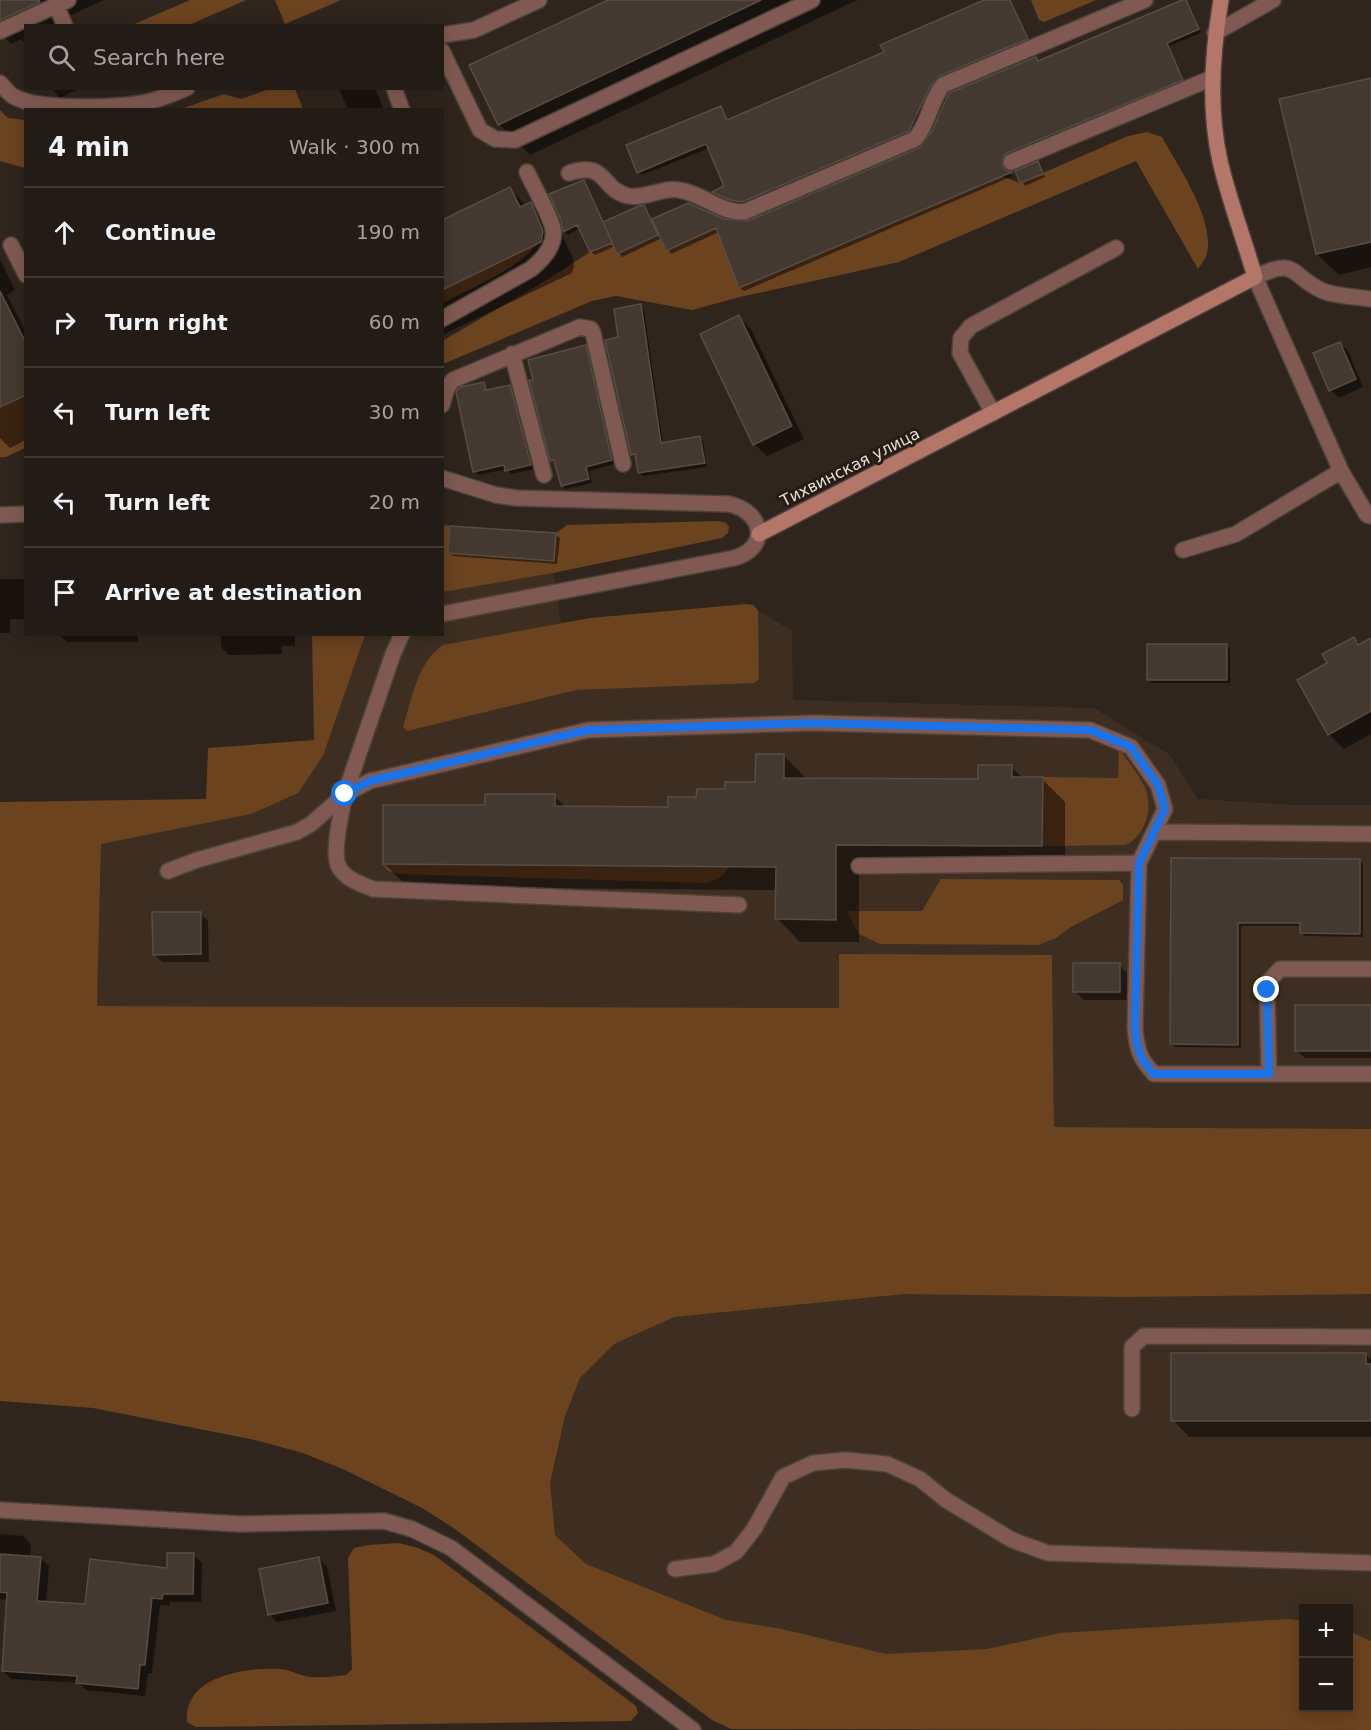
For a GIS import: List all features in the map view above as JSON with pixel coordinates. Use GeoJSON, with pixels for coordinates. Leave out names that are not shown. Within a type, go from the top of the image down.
{"type":"FeatureCollection","features":[{"type":"Feature","properties":{"kind":"street"},"geometry":{"type":"LineString","coordinates":[[1221,0],[1215,33],[1212,78],[1213,118],[1220,161],[1255,277]]}},
{"type":"Feature","properties":{"kind":"street","name":"Тихвинская улица"},"geometry":{"type":"LineString","coordinates":[[759,534],[1255,277]]}},
{"type":"Feature","properties":{"kind":"lane"},"geometry":{"type":"LineString","coordinates":[[444,35],[474,30],[514,5],[539,0]]}},
{"type":"Feature","properties":{"kind":"lane"},"geometry":{"type":"LineString","coordinates":[[444,55],[480,130],[495,138],[515,140],[812,0]]}},
{"type":"Feature","properties":{"kind":"lane"},"geometry":{"type":"LineString","coordinates":[[569,173],[583,168],[594,170],[617,191],[627,196],[640,197],[675,189],[689,192],[733,212],[744,212],[915,138],[923,129],[937,93],[943,85],[1145,0]]}},
{"type":"Feature","properties":{"kind":"lane"},"geometry":{"type":"LineString","coordinates":[[1247,16],[1249,0]]}},
{"type":"Feature","properties":{"kind":"lane"},"geometry":{"type":"LineString","coordinates":[[1215,33],[1273,0]]}},
{"type":"Feature","properties":{"kind":"lane"},"geometry":{"type":"LineString","coordinates":[[0,31],[62,2],[65,24]]}},
{"type":"Feature","properties":{"kind":"lane"},"geometry":{"type":"LineString","coordinates":[[1011,162],[1212,78]]}},
{"type":"Feature","properties":{"kind":"lane"},"geometry":{"type":"LineString","coordinates":[[0,83],[12,96],[27,102],[63,106],[97,106],[150,101],[181,90]]}},
{"type":"Feature","properties":{"kind":"lane"},"geometry":{"type":"LineString","coordinates":[[395,90],[401,108]]}},
{"type":"Feature","properties":{"kind":"lane"},"geometry":{"type":"LineString","coordinates":[[444,318],[531,269],[543,259],[550,246],[553,229],[527,172]]}},
{"type":"Feature","properties":{"kind":"lane"},"geometry":{"type":"LineString","coordinates":[[11,245],[24,271]]}},
{"type":"Feature","properties":{"kind":"lane"},"geometry":{"type":"LineString","coordinates":[[993,413],[960,353],[961,338],[971,326],[1116,248]]}},
{"type":"Feature","properties":{"kind":"lane"},"geometry":{"type":"LineString","coordinates":[[1371,299],[1324,292],[1287,267],[1274,268],[1255,277],[1341,471],[1367,515],[1371,516]]}},
{"type":"Feature","properties":{"kind":"lane"},"geometry":{"type":"LineString","coordinates":[[444,398],[447,388],[453,380],[580,327],[591,329],[623,464]]}},
{"type":"Feature","properties":{"kind":"lane"},"geometry":{"type":"LineString","coordinates":[[512,354],[544,475]]}},
{"type":"Feature","properties":{"kind":"lane"},"geometry":{"type":"LineString","coordinates":[[1183,550],[1236,534],[1341,471]]}},
{"type":"Feature","properties":{"kind":"lane"},"geometry":{"type":"LineString","coordinates":[[444,479],[496,495],[516,498],[729,504],[750,512],[756,521],[759,534],[755,545],[745,555],[734,558],[444,614]]}},
{"type":"Feature","properties":{"kind":"lane"},"geometry":{"type":"LineString","coordinates":[[0,514],[24,510]]}},
{"type":"Feature","properties":{"kind":"lane"},"geometry":{"type":"LineString","coordinates":[[401,636],[345,794],[336,842],[338,866],[352,881],[373,889],[739,905]]}},
{"type":"Feature","properties":{"kind":"lane"},"geometry":{"type":"LineString","coordinates":[[168,871],[197,860],[297,832],[311,825],[345,794],[370,781],[588,730],[814,723],[1090,730],[1131,747],[1158,785],[1165,809],[1139,863],[1135,1028],[1137,1048],[1143,1062],[1154,1074],[1371,1074]]}},
{"type":"Feature","properties":{"kind":"lane"},"geometry":{"type":"LineString","coordinates":[[1154,832],[1371,834]]}},
{"type":"Feature","properties":{"kind":"lane"},"geometry":{"type":"LineString","coordinates":[[859,866],[1139,863]]}},
{"type":"Feature","properties":{"kind":"lane"},"geometry":{"type":"LineString","coordinates":[[1269,1074],[1267,990],[1270,980],[1280,969],[1371,969]]}},
{"type":"Feature","properties":{"kind":"lane"},"geometry":{"type":"LineString","coordinates":[[1132,1409],[1132,1347],[1144,1336],[1371,1337]]}},
{"type":"Feature","properties":{"kind":"lane"},"geometry":{"type":"LineString","coordinates":[[675,1569],[714,1564],[736,1552],[754,1528],[783,1477],[813,1463],[845,1460],[887,1464],[920,1479],[946,1500],[1012,1540],[1048,1553],[1371,1563]]}},
{"type":"Feature","properties":{"kind":"lane"},"geometry":{"type":"LineString","coordinates":[[0,1510],[240,1524],[384,1521],[412,1528],[451,1548],[693,1730]]}},
{"type":"Feature","properties":{"kind":"shaded area"},"geometry":{"type":"Polygon","coordinates":[[[190,0],[246,0],[191,24],[134,24],[190,0]]]}},
{"type":"Feature","properties":{"kind":"shaded area"},"geometry":{"type":"Polygon","coordinates":[[[275,0],[341,0],[285,24],[275,0]]]}},
{"type":"Feature","properties":{"kind":"shaded area"},"geometry":{"type":"Polygon","coordinates":[[[1031,0],[1096,0],[1044,22],[1039,20],[1031,0]]]}},
{"type":"Feature","properties":{"kind":"shaded area"},"geometry":{"type":"Polygon","coordinates":[[[266,90],[295,90],[303,108],[184,108],[224,94],[241,99],[266,90]]]}},
{"type":"Feature","properties":{"kind":"shaded area"},"geometry":{"type":"Polygon","coordinates":[[[0,110],[8,118],[24,120],[24,168],[0,161],[0,110]]]}},
{"type":"Feature","properties":{"kind":"shaded area"},"geometry":{"type":"Polygon","coordinates":[[[1147,132],[1162,137],[1194,194],[1206,225],[1208,240],[1205,259],[1198,269],[1136,161],[899,262],[740,297],[692,310],[616,296],[592,301],[444,364],[444,340],[542,283],[590,252],[612,243],[617,254],[659,235],[667,251],[714,229],[720,237],[739,288],[1001,176],[1020,183],[1128,136],[1147,132]]]}},
{"type":"Feature","properties":{"kind":"shaded area"},"geometry":{"type":"Polygon","coordinates":[[[537,244],[517,263],[444,302],[444,290],[537,244]]]}},
{"type":"Feature","properties":{"kind":"shaded area"},"geometry":{"type":"Polygon","coordinates":[[[24,395],[24,448],[6,457],[0,457],[0,407],[24,395]]]}},
{"type":"Feature","properties":{"kind":"shaded area"},"geometry":{"type":"Polygon","coordinates":[[[719,521],[726,523],[729,527],[728,533],[722,538],[553,573],[444,592],[444,525],[450,526],[448,552],[554,561],[556,533],[567,525],[719,521]]]}},
{"type":"Feature","properties":{"kind":"shaded area"},"geometry":{"type":"Polygon","coordinates":[[[553,573],[562,628],[751,606],[792,631],[793,700],[1094,708],[1170,755],[1198,799],[1295,805],[1371,805],[1371,1129],[1054,1127],[1052,955],[840,954],[839,1008],[97,1006],[101,844],[251,814],[323,756],[365,636],[444,636],[444,592],[553,573]]]}},
{"type":"Feature","properties":{"kind":"shaded area"},"geometry":{"type":"Polygon","coordinates":[[[753,605],[758,610],[759,679],[754,683],[576,690],[407,731],[403,727],[421,671],[427,661],[443,645],[590,618],[753,605]]]}},
{"type":"Feature","properties":{"kind":"shaded area"},"geometry":{"type":"Polygon","coordinates":[[[312,636],[365,636],[323,756],[298,793],[251,814],[101,844],[97,1006],[839,1008],[839,954],[1052,955],[1054,1127],[1371,1129],[1371,1294],[1125,1297],[904,1294],[674,1317],[614,1344],[580,1378],[565,1416],[550,1483],[555,1535],[586,1564],[726,1620],[782,1629],[886,1654],[987,1649],[1060,1633],[1287,1619],[1299,1620],[1299,1712],[1353,1712],[1353,1633],[1371,1641],[1371,1730],[731,1729],[712,1720],[452,1527],[422,1508],[345,1470],[303,1453],[255,1440],[93,1408],[0,1401],[0,802],[206,799],[208,748],[314,740],[312,636]]]}},
{"type":"Feature","properties":{"kind":"shaded area"},"geometry":{"type":"Polygon","coordinates":[[[1119,748],[1140,778],[1148,796],[1146,821],[1138,836],[1125,845],[1042,846],[1043,777],[1118,778],[1119,748]]]}},
{"type":"Feature","properties":{"kind":"shaded area"},"geometry":{"type":"Polygon","coordinates":[[[383,864],[730,866],[720,877],[706,883],[399,874],[388,871],[383,864]]]}},
{"type":"Feature","properties":{"kind":"shaded area"},"geometry":{"type":"Polygon","coordinates":[[[941,879],[1119,880],[1123,885],[1123,900],[1071,927],[1056,938],[1038,945],[880,944],[859,934],[847,911],[922,911],[941,879]]]}},
{"type":"Feature","properties":{"kind":"shaded area"},"geometry":{"type":"Polygon","coordinates":[[[1371,1210],[1371,1705],[1353,1704],[1353,1604],[1299,1604],[1299,1703],[703,1694],[408,1476],[407,1347],[1371,1210]]]}},
{"type":"Feature","properties":{"kind":"shaded area"},"geometry":{"type":"Polygon","coordinates":[[[399,1543],[434,1555],[636,1706],[638,1713],[631,1721],[196,1727],[187,1722],[188,1706],[195,1694],[206,1684],[235,1672],[281,1669],[309,1677],[346,1675],[352,1669],[348,1558],[354,1548],[399,1543]]]}},
{"type":"Feature","properties":{"kind":"building"},"geometry":{"type":"Polygon","coordinates":[[[0,0],[39,0],[40,2],[0,20],[0,0]]]}},
{"type":"Feature","properties":{"kind":"building"},"geometry":{"type":"Polygon","coordinates":[[[608,0],[761,0],[498,125],[469,65],[608,0]]]}},
{"type":"Feature","properties":{"kind":"building"},"geometry":{"type":"Polygon","coordinates":[[[984,0],[1010,0],[1028,39],[939,76],[930,87],[909,131],[742,202],[730,200],[712,192],[724,186],[706,144],[637,173],[626,145],[721,106],[727,120],[884,52],[880,45],[984,0]]]}},
{"type":"Feature","properties":{"kind":"building"},"geometry":{"type":"Polygon","coordinates":[[[1186,0],[1199,29],[1167,43],[1183,80],[1007,153],[1003,157],[1002,165],[1006,170],[1012,172],[739,288],[716,228],[666,251],[652,219],[688,203],[724,219],[748,221],[919,148],[932,131],[949,93],[1036,57],[1038,61],[1186,0]]]}},
{"type":"Feature","properties":{"kind":"building"},"geometry":{"type":"Polygon","coordinates":[[[1371,78],[1371,242],[1316,254],[1279,99],[1371,78]]]}},
{"type":"Feature","properties":{"kind":"building"},"geometry":{"type":"Polygon","coordinates":[[[1038,161],[1043,174],[1020,183],[1015,171],[1038,161]]]}},
{"type":"Feature","properties":{"kind":"building"},"geometry":{"type":"Polygon","coordinates":[[[584,180],[612,242],[603,222],[644,205],[658,235],[617,254],[612,243],[590,252],[577,225],[563,232],[561,220],[549,194],[584,180]]]}},
{"type":"Feature","properties":{"kind":"building"},"geometry":{"type":"Polygon","coordinates":[[[510,187],[520,207],[531,202],[543,231],[541,242],[444,289],[444,219],[510,187]]]}},
{"type":"Feature","properties":{"kind":"building"},"geometry":{"type":"Polygon","coordinates":[[[0,291],[24,339],[24,396],[0,407],[0,291]]]}},
{"type":"Feature","properties":{"kind":"building"},"geometry":{"type":"Polygon","coordinates":[[[641,304],[661,443],[700,436],[705,463],[638,473],[635,454],[631,455],[605,340],[618,337],[614,309],[641,304]]]}},
{"type":"Feature","properties":{"kind":"building"},"geometry":{"type":"Polygon","coordinates":[[[739,315],[792,426],[753,445],[700,334],[739,315]]]}},
{"type":"Feature","properties":{"kind":"building"},"geometry":{"type":"Polygon","coordinates":[[[1340,342],[1356,379],[1329,391],[1313,353],[1340,342]]]}},
{"type":"Feature","properties":{"kind":"building"},"geometry":{"type":"Polygon","coordinates":[[[586,345],[612,460],[586,467],[589,479],[561,486],[554,460],[550,461],[529,380],[533,380],[528,360],[586,345]]]}},
{"type":"Feature","properties":{"kind":"building"},"geometry":{"type":"Polygon","coordinates":[[[484,382],[486,390],[510,385],[531,465],[505,471],[504,465],[473,472],[456,392],[461,387],[484,382]]]}},
{"type":"Feature","properties":{"kind":"building"},"geometry":{"type":"Polygon","coordinates":[[[450,526],[556,533],[554,561],[448,553],[450,526]]]}},
{"type":"Feature","properties":{"kind":"building"},"geometry":{"type":"Polygon","coordinates":[[[1354,637],[1358,645],[1371,638],[1371,711],[1328,735],[1297,680],[1327,663],[1322,654],[1354,637]]]}},
{"type":"Feature","properties":{"kind":"building"},"geometry":{"type":"Polygon","coordinates":[[[1147,644],[1227,644],[1227,680],[1147,680],[1147,644]]]}},
{"type":"Feature","properties":{"kind":"building"},"geometry":{"type":"Polygon","coordinates":[[[756,754],[784,754],[784,778],[978,779],[978,765],[1012,765],[1012,777],[1043,777],[1042,846],[836,845],[836,920],[775,919],[776,867],[383,864],[383,805],[485,805],[485,794],[555,794],[555,806],[668,807],[668,797],[696,797],[697,789],[725,789],[725,782],[755,782],[756,754]]]}},
{"type":"Feature","properties":{"kind":"building"},"geometry":{"type":"Polygon","coordinates":[[[1171,858],[1360,859],[1360,934],[1300,933],[1300,923],[1238,923],[1238,1045],[1170,1044],[1171,858]]]}},
{"type":"Feature","properties":{"kind":"building"},"geometry":{"type":"Polygon","coordinates":[[[152,912],[201,912],[201,954],[153,955],[152,912]]]}},
{"type":"Feature","properties":{"kind":"building"},"geometry":{"type":"Polygon","coordinates":[[[1073,963],[1120,963],[1120,992],[1073,992],[1073,963]]]}},
{"type":"Feature","properties":{"kind":"building"},"geometry":{"type":"Polygon","coordinates":[[[1295,1005],[1371,1005],[1371,1051],[1295,1051],[1295,1005]]]}},
{"type":"Feature","properties":{"kind":"building"},"geometry":{"type":"Polygon","coordinates":[[[1171,1353],[1366,1353],[1366,1364],[1371,1364],[1371,1421],[1171,1421],[1171,1353]]]}},
{"type":"Feature","properties":{"kind":"building"},"geometry":{"type":"Polygon","coordinates":[[[167,1553],[194,1553],[193,1594],[163,1594],[162,1599],[152,1598],[145,1665],[140,1665],[138,1689],[76,1683],[77,1676],[2,1671],[7,1593],[0,1592],[0,1554],[41,1557],[37,1601],[85,1604],[90,1559],[167,1568],[167,1553]]]}},
{"type":"Feature","properties":{"kind":"building"},"geometry":{"type":"Polygon","coordinates":[[[319,1557],[328,1603],[268,1615],[259,1569],[319,1557]]]}},
{"type":"Feature","properties":{"kind":"route"},"geometry":{"type":"LineString","coordinates":[[345,794],[370,781],[588,730],[814,723],[1090,730],[1131,747],[1158,785],[1165,809],[1139,863],[1135,1028],[1137,1048],[1143,1062],[1154,1074],[1269,1074],[1267,990]]}}]}
